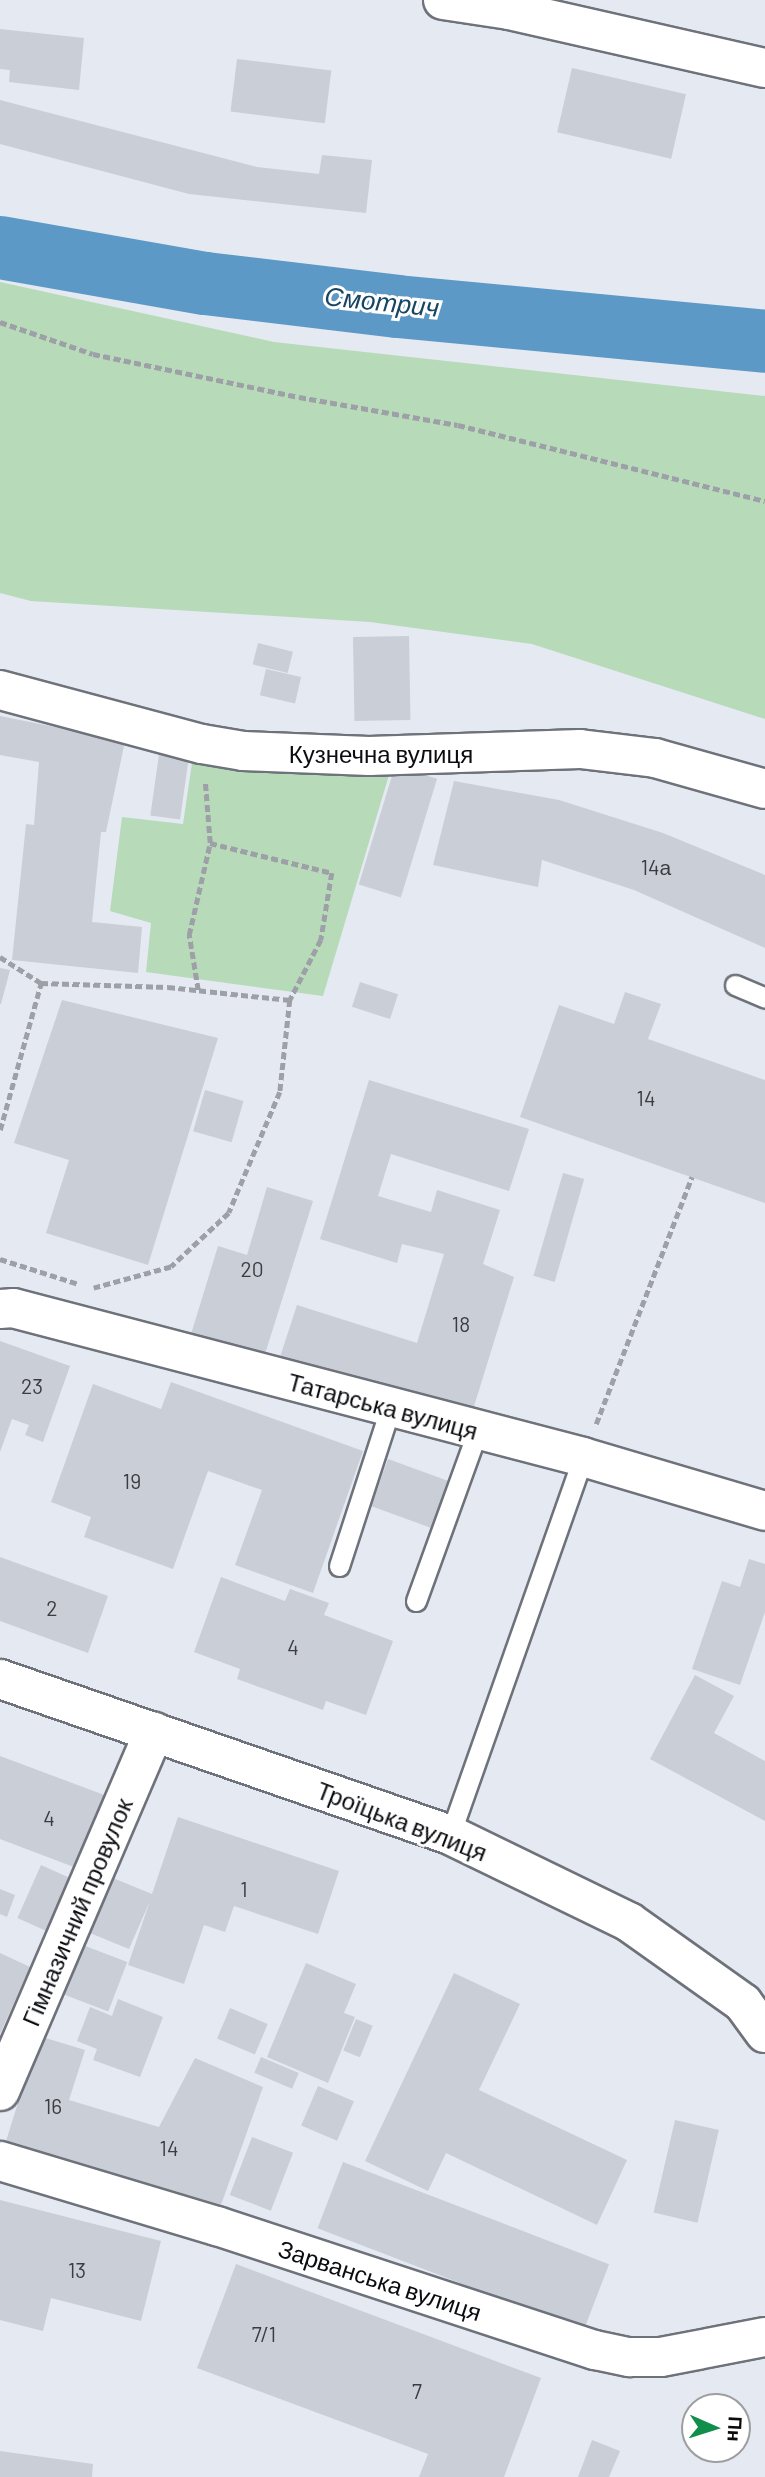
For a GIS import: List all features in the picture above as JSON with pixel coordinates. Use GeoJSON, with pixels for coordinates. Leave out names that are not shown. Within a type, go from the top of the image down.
{"type":"FeatureCollection","features":[{"type":"Feature","properties":{"kind":"street"},"geometry":{"type":"LineString","coordinates":[[443,0],[523,13],[765,68]]}},
{"type":"Feature","properties":{"kind":"street","name":"Кузнечна вулиця"},"geometry":{"type":"LineString","coordinates":[[0,690],[202,744],[243,751],[309,756],[458,755],[580,749],[655,758],[765,789]]}},
{"type":"Feature","properties":{"kind":"street","name":"Татарська вулиця"},"geometry":{"type":"LineString","coordinates":[[0,1309],[13,1308],[390,1409],[583,1457],[765,1511]]}},
{"type":"Feature","properties":{"kind":"street","name":"Троїцька вулиця"},"geometry":{"type":"LineString","coordinates":[[0,1679],[450,1835],[629,1923],[743,2003],[765,2034]]}},
{"type":"Feature","properties":{"kind":"street","name":"Гімназичний провулок"},"geometry":{"type":"LineString","coordinates":[[0,2091],[154,1732]]}},
{"type":"Feature","properties":{"kind":"street","name":"Зарванська вулиця"},"geometry":{"type":"LineString","coordinates":[[0,2161],[230,2231],[595,2350],[629,2357],[661,2357],[765,2337]]}},
{"type":"Feature","properties":{"kind":"lane"},"geometry":{"type":"LineString","coordinates":[[735,985],[765,998]]}},
{"type":"Feature","properties":{"kind":"lane"},"geometry":{"type":"LineString","coordinates":[[339,1566],[390,1409]]}},
{"type":"Feature","properties":{"kind":"lane"},"geometry":{"type":"LineString","coordinates":[[416,1601],[478,1430]]}},
{"type":"Feature","properties":{"kind":"lane"},"geometry":{"type":"LineString","coordinates":[[450,1835],[583,1457]]}},
{"type":"Feature","properties":{"kind":"path"},"geometry":{"type":"LineString","coordinates":[[0,322],[93,354],[299,397],[458,425],[765,501]]}},
{"type":"Feature","properties":{"kind":"path"},"geometry":{"type":"LineString","coordinates":[[198,990],[189,935],[209,843],[202,744]]}},
{"type":"Feature","properties":{"kind":"path"},"geometry":{"type":"LineString","coordinates":[[0,1259],[97,1289],[171,1267],[229,1213],[280,1091],[290,1000],[321,940],[332,873],[209,843]]}},
{"type":"Feature","properties":{"kind":"path"},"geometry":{"type":"LineString","coordinates":[[0,957],[41,983],[198,990],[290,1000]]}},
{"type":"Feature","properties":{"kind":"path"},"geometry":{"type":"LineString","coordinates":[[0,1130],[41,983]]}},
{"type":"Feature","properties":{"kind":"path"},"geometry":{"type":"LineString","coordinates":[[583,1457],[692,1177]]}},
{"type":"Feature","properties":{"kind":"green space"},"geometry":{"type":"Polygon","coordinates":[[[0,282],[274,342],[765,396],[765,719],[532,644],[370,622],[31,601],[0,593],[0,282]]]}},
{"type":"Feature","properties":{"kind":"green space"},"geometry":{"type":"Polygon","coordinates":[[[193,756],[392,765],[323,996],[146,972],[151,923],[110,911],[122,817],[183,824],[193,756]]]}},
{"type":"Feature","properties":{"kind":"building"},"geometry":{"type":"Polygon","coordinates":[[[0,29],[84,38],[79,90],[9,82],[10,70],[0,69],[0,29]]]}},
{"type":"Feature","properties":{"kind":"building"},"geometry":{"type":"Polygon","coordinates":[[[237,59],[331,71],[325,123],[231,112],[237,59]]]}},
{"type":"Feature","properties":{"kind":"building"},"geometry":{"type":"Polygon","coordinates":[[[572,68],[686,94],[671,159],[557,132],[572,68]]]}},
{"type":"Feature","properties":{"kind":"building"},"geometry":{"type":"Polygon","coordinates":[[[0,100],[257,167],[319,174],[322,155],[372,160],[366,213],[189,194],[0,144],[0,100]]]}},
{"type":"Feature","properties":{"kind":"building"},"geometry":{"type":"Polygon","coordinates":[[[409,636],[410,720],[354,721],[353,637],[409,636]]]}},
{"type":"Feature","properties":{"kind":"building"},"geometry":{"type":"Polygon","coordinates":[[[258,643],[293,652],[288,673],[253,664],[258,643]]]}},
{"type":"Feature","properties":{"kind":"building"},"geometry":{"type":"Polygon","coordinates":[[[266,669],[301,677],[295,703],[260,695],[266,669]]]}},
{"type":"Feature","properties":{"kind":"building"},"geometry":{"type":"Polygon","coordinates":[[[0,716],[125,741],[106,832],[101,832],[92,922],[142,927],[138,973],[12,960],[26,824],[34,825],[39,762],[0,755],[0,716]]]}},
{"type":"Feature","properties":{"kind":"building"},"geometry":{"type":"Polygon","coordinates":[[[159,754],[189,758],[180,820],[150,815],[159,754]]]}},
{"type":"Feature","properties":{"kind":"building"},"geometry":{"type":"Polygon","coordinates":[[[395,766],[437,779],[401,897],[359,885],[395,766]]]}},
{"type":"Feature","properties":{"kind":"building"},"geometry":{"type":"Polygon","coordinates":[[[454,781],[559,800],[663,833],[765,875],[765,948],[634,890],[542,860],[538,887],[433,865],[454,781]]]}},
{"type":"Feature","properties":{"kind":"building"},"geometry":{"type":"Polygon","coordinates":[[[0,968],[10,970],[1,1004],[0,1004],[0,968]]]}},
{"type":"Feature","properties":{"kind":"building"},"geometry":{"type":"Polygon","coordinates":[[[360,982],[398,994],[390,1019],[352,1007],[360,982]]]}},
{"type":"Feature","properties":{"kind":"building"},"geometry":{"type":"Polygon","coordinates":[[[625,992],[661,1004],[648,1039],[765,1080],[765,1203],[520,1117],[559,1005],[614,1024],[625,992]]]}},
{"type":"Feature","properties":{"kind":"building"},"geometry":{"type":"Polygon","coordinates":[[[62,1000],[218,1038],[148,1265],[46,1233],[69,1160],[14,1143],[62,1000]]]}},
{"type":"Feature","properties":{"kind":"building"},"geometry":{"type":"Polygon","coordinates":[[[369,1080],[529,1129],[509,1191],[391,1154],[378,1196],[431,1212],[437,1190],[500,1210],[483,1264],[514,1277],[471,1416],[280,1357],[297,1305],[417,1343],[444,1254],[402,1244],[397,1263],[320,1239],[369,1080]]]}},
{"type":"Feature","properties":{"kind":"building"},"geometry":{"type":"Polygon","coordinates":[[[205,1090],[243,1101],[232,1142],[193,1131],[205,1090]]]}},
{"type":"Feature","properties":{"kind":"building"},"geometry":{"type":"Polygon","coordinates":[[[563,1173],[584,1179],[555,1282],[534,1276],[563,1173]]]}},
{"type":"Feature","properties":{"kind":"building"},"geometry":{"type":"Polygon","coordinates":[[[267,1187],[313,1201],[261,1367],[188,1344],[218,1246],[247,1255],[267,1187]]]}},
{"type":"Feature","properties":{"kind":"building"},"geometry":{"type":"Polygon","coordinates":[[[0,1341],[70,1366],[43,1442],[25,1435],[29,1425],[12,1419],[0,1452],[0,1341]]]}},
{"type":"Feature","properties":{"kind":"building"},"geometry":{"type":"Polygon","coordinates":[[[171,1382],[363,1451],[313,1593],[235,1565],[262,1490],[208,1471],[173,1569],[84,1537],[91,1517],[51,1502],[93,1384],[161,1409],[171,1382]]]}},
{"type":"Feature","properties":{"kind":"building"},"geometry":{"type":"Polygon","coordinates":[[[388,1459],[452,1482],[435,1529],[371,1506],[388,1459]]]}},
{"type":"Feature","properties":{"kind":"building"},"geometry":{"type":"Polygon","coordinates":[[[0,1557],[108,1596],[88,1653],[0,1621],[0,1557]]]}},
{"type":"Feature","properties":{"kind":"building"},"geometry":{"type":"Polygon","coordinates":[[[749,1559],[765,1564],[765,1612],[740,1685],[692,1669],[722,1581],[740,1587],[749,1559]]]}},
{"type":"Feature","properties":{"kind":"building"},"geometry":{"type":"Polygon","coordinates":[[[221,1577],[285,1601],[290,1589],[329,1603],[324,1615],[393,1641],[366,1715],[326,1701],[323,1710],[237,1679],[240,1669],[194,1652],[221,1577]]]}},
{"type":"Feature","properties":{"kind":"building"},"geometry":{"type":"Polygon","coordinates":[[[695,1675],[734,1696],[714,1733],[765,1761],[765,1821],[650,1759],[695,1675]]]}},
{"type":"Feature","properties":{"kind":"building"},"geometry":{"type":"Polygon","coordinates":[[[0,1756],[107,1796],[79,1869],[0,1839],[0,1756]]]}},
{"type":"Feature","properties":{"kind":"building"},"geometry":{"type":"Polygon","coordinates":[[[178,1817],[339,1871],[318,1934],[234,1906],[225,1932],[204,1925],[184,1984],[128,1965],[150,1901],[129,1949],[85,1931],[108,1876],[152,1894],[178,1817]]]}},
{"type":"Feature","properties":{"kind":"building"},"geometry":{"type":"Polygon","coordinates":[[[41,1865],[74,1880],[50,1933],[17,1918],[41,1865]]]}},
{"type":"Feature","properties":{"kind":"building"},"geometry":{"type":"Polygon","coordinates":[[[0,1889],[15,1895],[7,1917],[0,1914],[0,1889]]]}},
{"type":"Feature","properties":{"kind":"building"},"geometry":{"type":"Polygon","coordinates":[[[75,1942],[127,1962],[108,2012],[56,1991],[75,1942]]]}},
{"type":"Feature","properties":{"kind":"building"},"geometry":{"type":"Polygon","coordinates":[[[0,1953],[30,1967],[0,2034],[0,1953]]]}},
{"type":"Feature","properties":{"kind":"building"},"geometry":{"type":"Polygon","coordinates":[[[306,1963],[356,1984],[344,2013],[355,2017],[328,2083],[267,2057],[306,1963]]]}},
{"type":"Feature","properties":{"kind":"building"},"geometry":{"type":"Polygon","coordinates":[[[454,1973],[520,2004],[479,2090],[627,2160],[597,2225],[446,2153],[428,2191],[365,2161],[454,1973]]]}},
{"type":"Feature","properties":{"kind":"building"},"geometry":{"type":"Polygon","coordinates":[[[118,1999],[163,2017],[140,2077],[93,2060],[97,2049],[77,2041],[90,2007],[112,2016],[118,1999]]]}},
{"type":"Feature","properties":{"kind":"building"},"geometry":{"type":"Polygon","coordinates":[[[230,2008],[268,2024],[255,2054],[217,2038],[230,2008]]]}},
{"type":"Feature","properties":{"kind":"building"},"geometry":{"type":"Polygon","coordinates":[[[356,2019],[373,2026],[360,2057],[343,2051],[356,2019]]]}},
{"type":"Feature","properties":{"kind":"building"},"geometry":{"type":"Polygon","coordinates":[[[39,2036],[85,2050],[69,2100],[159,2127],[195,2058],[263,2087],[221,2205],[6,2141],[39,2036]]]}},
{"type":"Feature","properties":{"kind":"building"},"geometry":{"type":"Polygon","coordinates":[[[261,2057],[299,2073],[292,2089],[254,2073],[261,2057]]]}},
{"type":"Feature","properties":{"kind":"building"},"geometry":{"type":"Polygon","coordinates":[[[318,2086],[354,2101],[337,2141],[301,2126],[318,2086]]]}},
{"type":"Feature","properties":{"kind":"building"},"geometry":{"type":"Polygon","coordinates":[[[675,2120],[719,2130],[697,2223],[654,2213],[675,2120]]]}},
{"type":"Feature","properties":{"kind":"building"},"geometry":{"type":"Polygon","coordinates":[[[252,2137],[293,2153],[271,2211],[230,2195],[252,2137]]]}},
{"type":"Feature","properties":{"kind":"building"},"geometry":{"type":"Polygon","coordinates":[[[343,2162],[609,2264],[584,2330],[318,2228],[343,2162]]]}},
{"type":"Feature","properties":{"kind":"building"},"geometry":{"type":"Polygon","coordinates":[[[0,2200],[161,2241],[141,2321],[51,2298],[43,2331],[0,2320],[0,2200]]]}},
{"type":"Feature","properties":{"kind":"building"},"geometry":{"type":"Polygon","coordinates":[[[236,2264],[541,2378],[504,2477],[419,2477],[428,2454],[197,2368],[236,2264]]]}},
{"type":"Feature","properties":{"kind":"building"},"geometry":{"type":"Polygon","coordinates":[[[592,2440],[620,2451],[609,2477],[578,2477],[592,2440]]]}},
{"type":"Feature","properties":{"kind":"building"},"geometry":{"type":"Polygon","coordinates":[[[0,2451],[93,2464],[92,2477],[0,2477],[0,2451]]]}},
{"type":"Feature","properties":{"kind":"waterway","name":"Смотрич"},"geometry":{"type":"LineString","coordinates":[[0,247],[205,283],[397,306],[765,341]]}}]}
